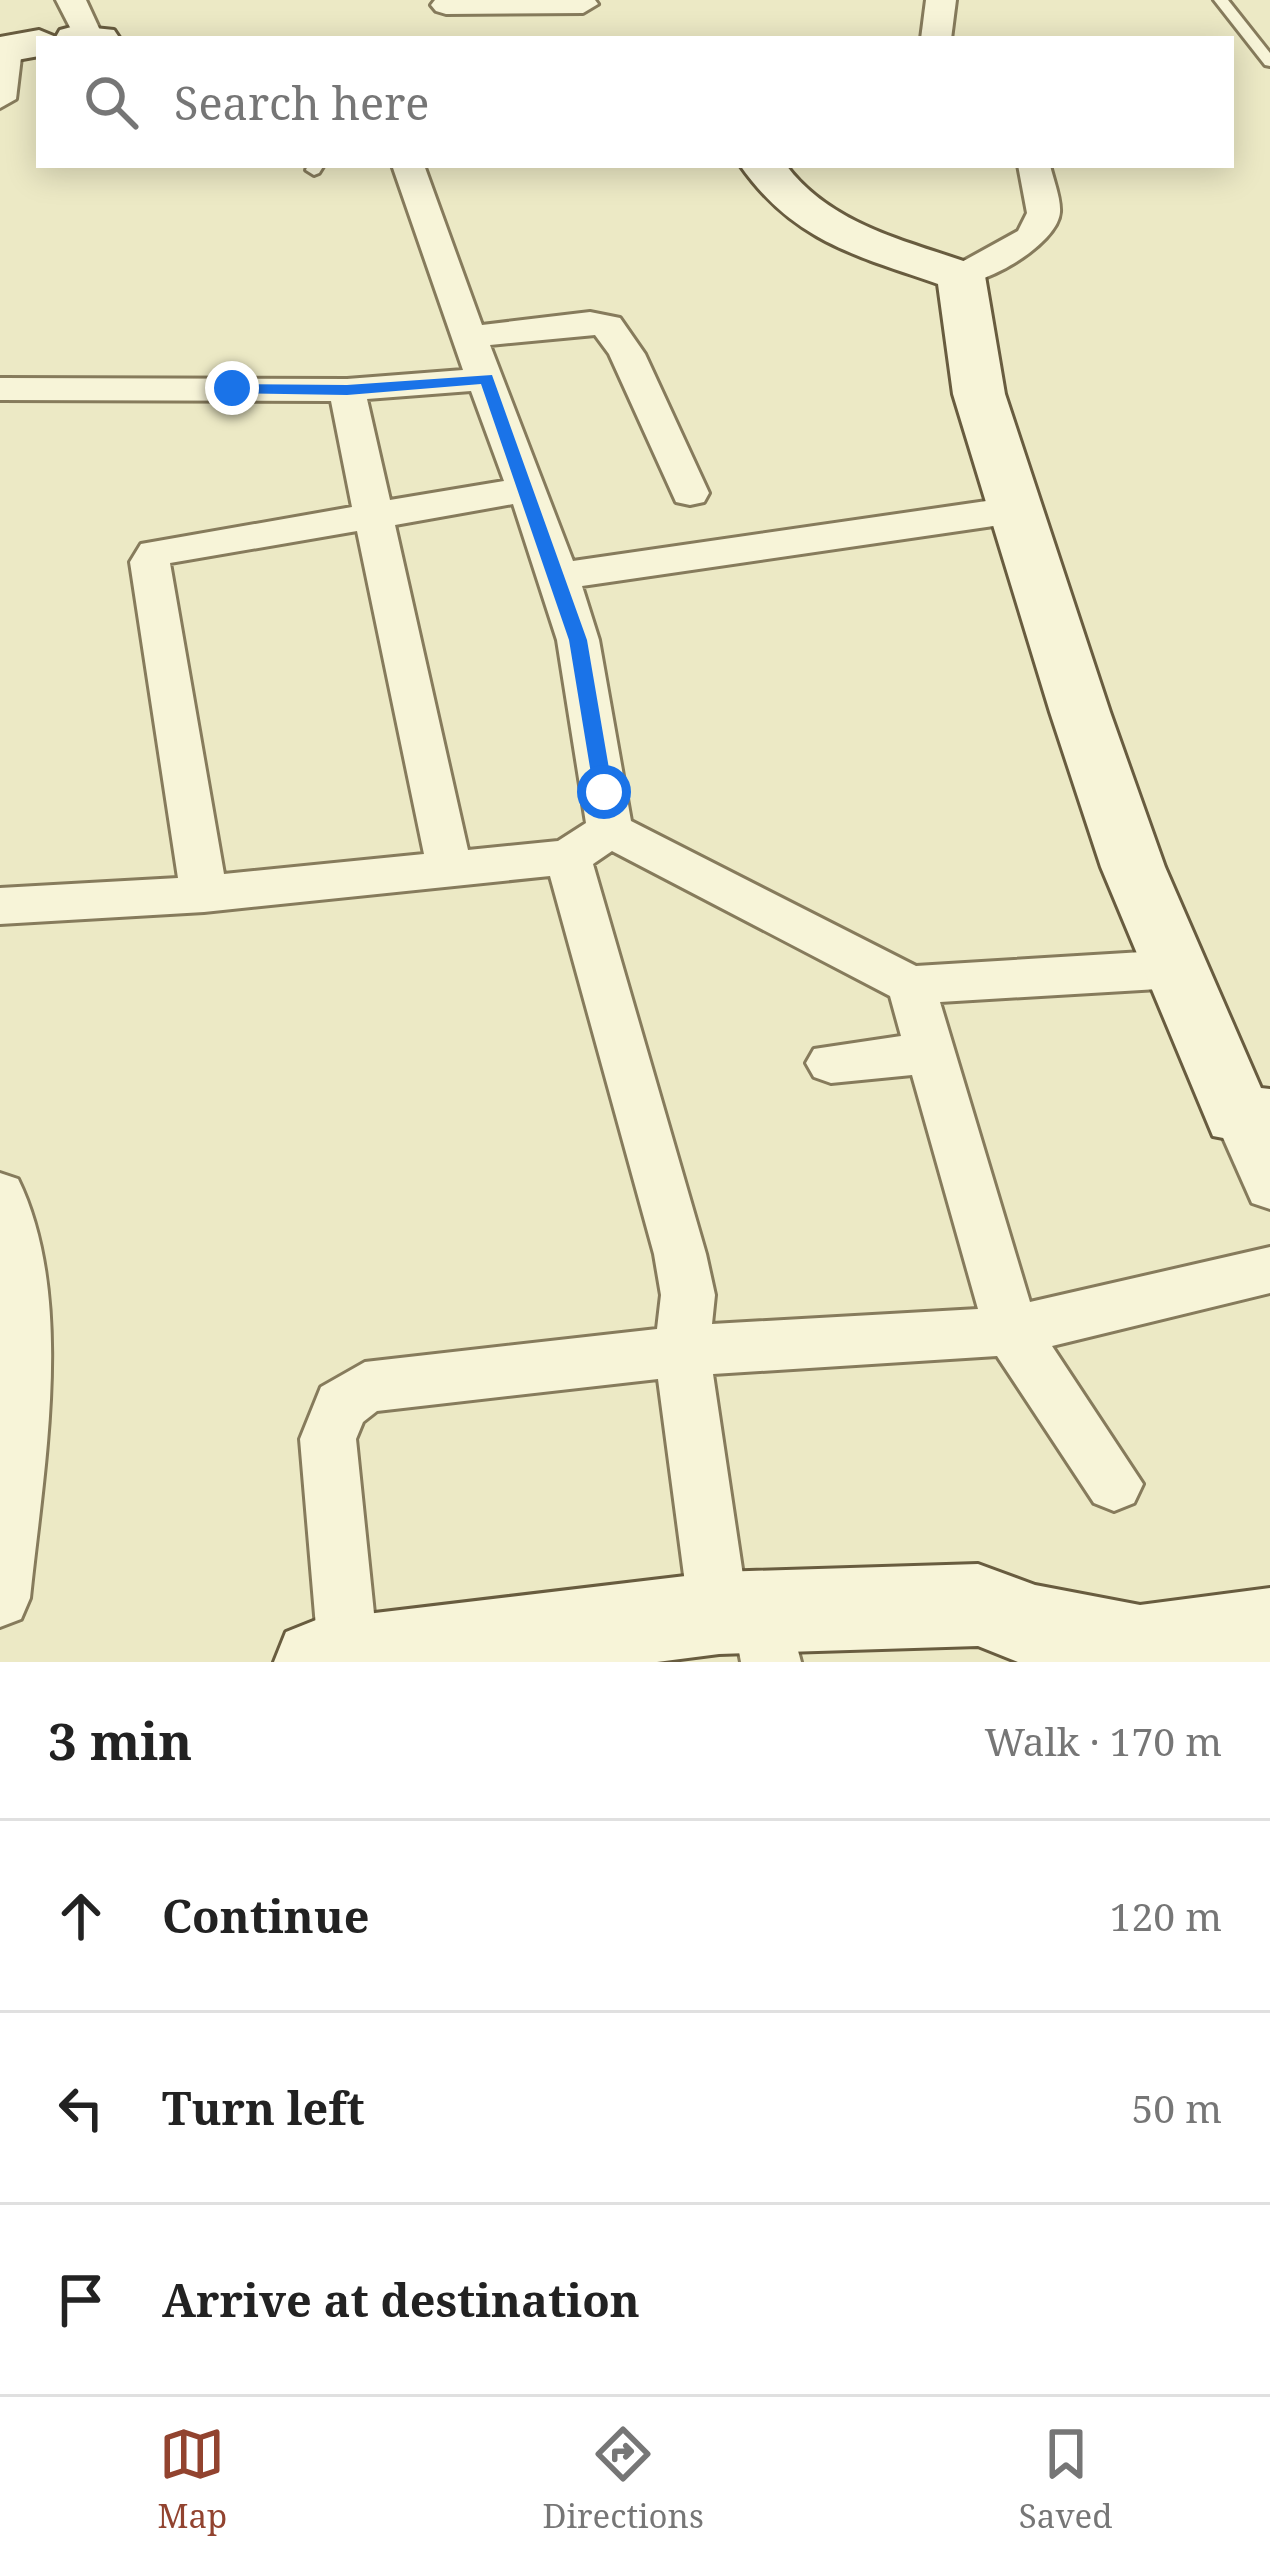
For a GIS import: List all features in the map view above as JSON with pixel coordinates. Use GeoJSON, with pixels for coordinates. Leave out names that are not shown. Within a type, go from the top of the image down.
{"type":"FeatureCollection","features":[{"type":"Feature","properties":{"kind":"street"},"geometry":{"type":"LineString","coordinates":[[71,0],[89,36]]}},
{"type":"Feature","properties":{"kind":"street"},"geometry":{"type":"LineString","coordinates":[[936,36],[941,0]]}},
{"type":"Feature","properties":{"kind":"street"},"geometry":{"type":"LineString","coordinates":[[440,36],[446,3],[583,4]]}},
{"type":"Feature","properties":{"kind":"street"},"geometry":{"type":"LineString","coordinates":[[0,98],[15,47]]}},
{"type":"Feature","properties":{"kind":"street"},"geometry":{"type":"LineString","coordinates":[[409,168],[559,576],[578,640],[589,843],[688,1295],[682,1351],[750,1629]]}},
{"type":"Feature","properties":{"kind":"street"},"geometry":{"type":"LineString","coordinates":[[765,168],[798,210],[830,227],[961,276],[1032,237],[1044,213],[1035,168]]}},
{"type":"Feature","properties":{"kind":"street"},"geometry":{"type":"LineString","coordinates":[[961,276],[979,394],[1132,867],[1175,969],[1254,1117],[1270,1187]]}},
{"type":"Feature","properties":{"kind":"street"},"geometry":{"type":"LineString","coordinates":[[471,337],[590,323],[607,326],[627,354],[690,493]]}},
{"type":"Feature","properties":{"kind":"street"},"geometry":{"type":"LineString","coordinates":[[0,389],[347,390],[487,379]]}},
{"type":"Feature","properties":{"kind":"street"},"geometry":{"type":"LineString","coordinates":[[347,390],[449,866]]}},
{"type":"Feature","properties":{"kind":"street"},"geometry":{"type":"LineString","coordinates":[[204,894],[151,562],[155,553],[524,490]]}},
{"type":"Feature","properties":{"kind":"street"},"geometry":{"type":"LineString","coordinates":[[559,576],[1014,510]]}},
{"type":"Feature","properties":{"kind":"street"},"geometry":{"type":"LineString","coordinates":[[0,907],[204,894],[449,866],[589,843],[911,986],[1175,969]]}},
{"type":"Feature","properties":{"kind":"street"},"geometry":{"type":"LineString","coordinates":[[911,986],[1011,1331],[1114,1484]]}},
{"type":"Feature","properties":{"kind":"street"},"geometry":{"type":"LineString","coordinates":[[831,1063],[931,1053]]}},
{"type":"Feature","properties":{"kind":"street"},"geometry":{"type":"LineString","coordinates":[[0,1195],[17,1252],[25,1353],[0,1598]]}},
{"type":"Feature","properties":{"kind":"street"},"geometry":{"type":"LineString","coordinates":[[1270,1270],[1011,1331],[682,1351],[365,1387],[340,1405],[328,1439],[338,1661],[750,1629],[978,1605],[1035,1627],[1140,1647],[1270,1630]]}},
{"type":"Feature","properties":{"kind":"lane"},"geometry":{"type":"LineString","coordinates":[[1221,0],[1270,62]]}},
{"type":"Feature","properties":{"kind":"route"},"geometry":{"type":"LineString","coordinates":[[232,388],[347,390],[487,379],[578,640],[604,792]]}}]}
